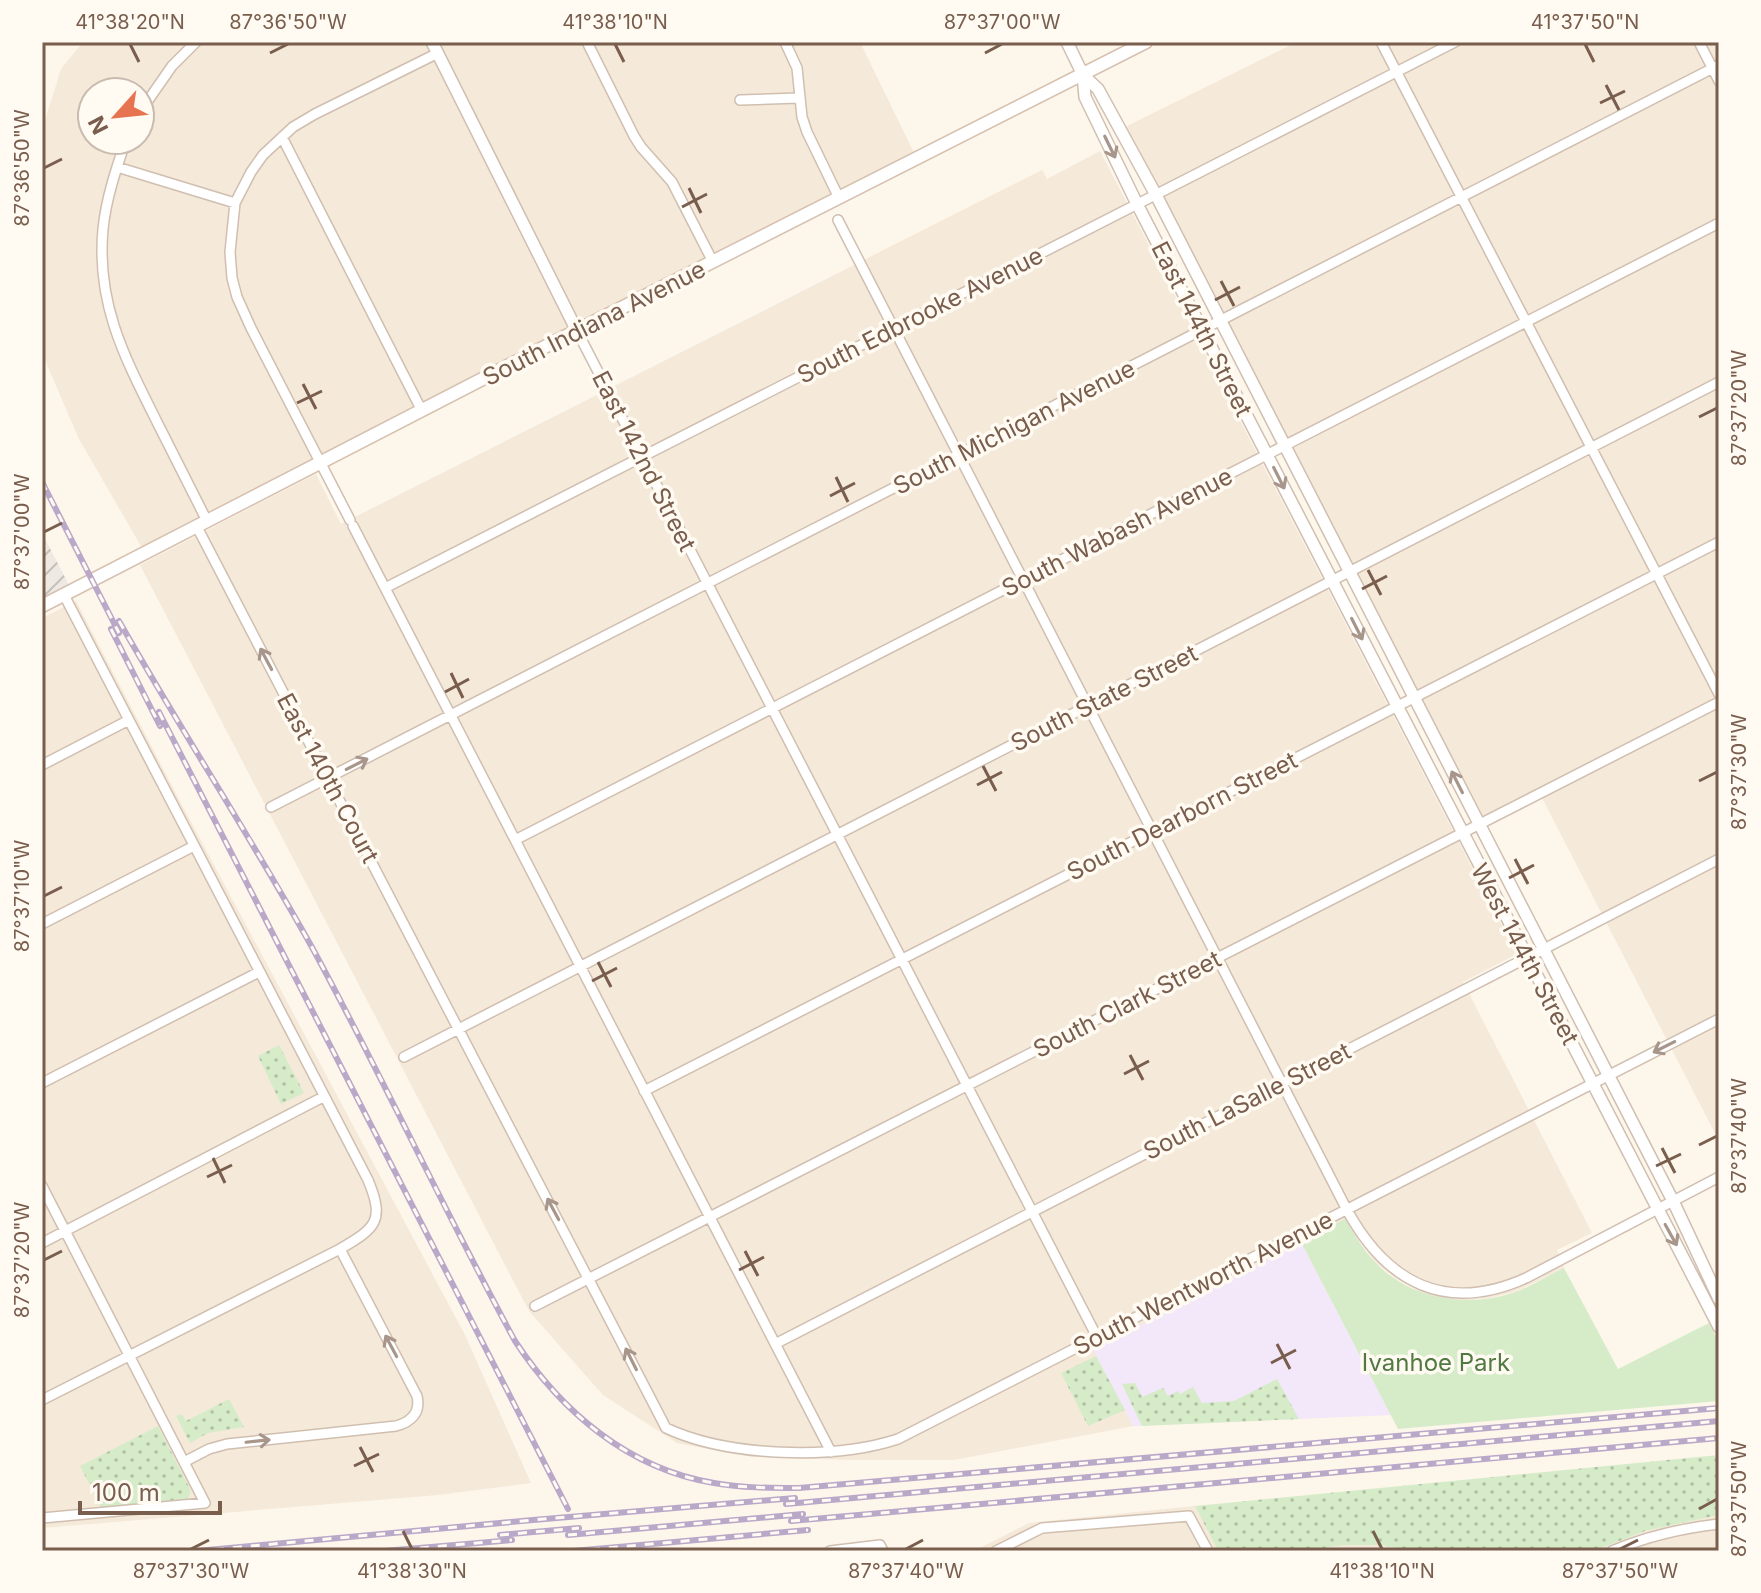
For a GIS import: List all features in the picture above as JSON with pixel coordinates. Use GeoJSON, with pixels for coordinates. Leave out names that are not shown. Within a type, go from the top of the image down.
{"type":"FeatureCollection","features":[{"type":"Feature","properties":{"kind":"main road","name":"South Indiana Avenue"},"geometry":{"type":"LineString","coordinates":[[42,606],[1146,42]]}},
{"type":"Feature","properties":{"kind":"street"},"geometry":{"type":"LineString","coordinates":[[156,89],[172,66],[196,42]]}},
{"type":"Feature","properties":{"kind":"street"},"geometry":{"type":"LineString","coordinates":[[587,42],[634,136],[672,182],[713,262]]}},
{"type":"Feature","properties":{"kind":"street"},"geometry":{"type":"LineString","coordinates":[[785,42],[797,68],[799,98],[807,132],[839,198]]}},
{"type":"Feature","properties":{"kind":"street","name":"East 144th Street"},"geometry":{"type":"LineString","coordinates":[[1067,42],[1083,75],[1085,97],[1137,204],[1332,580]]}},
{"type":"Feature","properties":{"kind":"street"},"geometry":{"type":"LineString","coordinates":[[1381,42],[1719,694]]}},
{"type":"Feature","properties":{"kind":"street","name":"South Edbrooke Avenue"},"geometry":{"type":"LineString","coordinates":[[385,588],[1455,42]]}},
{"type":"Feature","properties":{"kind":"street"},"geometry":{"type":"LineString","coordinates":[[1699,42],[1716,67],[1719,81]]}},
{"type":"Feature","properties":{"kind":"street"},"geometry":{"type":"LineString","coordinates":[[435,48],[293,127],[263,155],[235,203],[230,252],[237,297],[831,1452]]}},
{"type":"Feature","properties":{"kind":"street","name":"East 142nd Street"},"geometry":{"type":"LineString","coordinates":[[435,48],[577,331],[1097,1337]]}},
{"type":"Feature","properties":{"kind":"street","name":"South Michigan Avenue"},"geometry":{"type":"LineString","coordinates":[[271,807],[1716,67]]}},
{"type":"Feature","properties":{"kind":"street","name":"East 144th Street"},"geometry":{"type":"LineString","coordinates":[[1083,75],[1098,89],[1156,195],[1349,572]]}},
{"type":"Feature","properties":{"kind":"street"},"geometry":{"type":"LineString","coordinates":[[740,100],[799,98]]}},
{"type":"Feature","properties":{"kind":"street"},"geometry":{"type":"LineString","coordinates":[[282,137],[422,411]]}},
{"type":"Feature","properties":{"kind":"street","name":"East 140th Court"},"geometry":{"type":"LineString","coordinates":[[121,156],[103,229],[104,281],[117,339],[230,590],[666,1428]]}},
{"type":"Feature","properties":{"kind":"street"},"geometry":{"type":"LineString","coordinates":[[117,167],[235,203]]}},
{"type":"Feature","properties":{"kind":"street"},"geometry":{"type":"LineString","coordinates":[[838,220],[1347,1210],[1374,1251],[1388,1265],[1425,1287],[1444,1292],[1483,1292],[1519,1281],[1719,1177]]}},
{"type":"Feature","properties":{"kind":"street","name":"South Wabash Avenue"},"geometry":{"type":"LineString","coordinates":[[515,840],[1719,223]]}},
{"type":"Feature","properties":{"kind":"street","name":"South State Street"},"geometry":{"type":"LineString","coordinates":[[404,1057],[1719,382]]}},
{"type":"Feature","properties":{"kind":"street","name":"South Dearborn Street"},"geometry":{"type":"LineString","coordinates":[[644,1091],[1719,542]]}},
{"type":"Feature","properties":{"kind":"street","name":"West 144th Street"},"geometry":{"type":"LineString","coordinates":[[1349,572],[1673,1201],[1719,1299]]}},
{"type":"Feature","properties":{"kind":"street","name":"West 144th Street"},"geometry":{"type":"LineString","coordinates":[[1332,580],[1657,1209],[1715,1312],[1719,1327]]}},
{"type":"Feature","properties":{"kind":"street"},"geometry":{"type":"LineString","coordinates":[[42,1400],[340,1249],[370,1228],[376,1217],[374,1194],[368,1180],[64,595]]}},
{"type":"Feature","properties":{"kind":"street","name":"South Clark Street"},"geometry":{"type":"LineString","coordinates":[[535,1306],[1719,702]]}},
{"type":"Feature","properties":{"kind":"street"},"geometry":{"type":"LineString","coordinates":[[42,765],[129,720]]}},
{"type":"Feature","properties":{"kind":"street"},"geometry":{"type":"LineString","coordinates":[[42,924],[194,846]]}},
{"type":"Feature","properties":{"kind":"street","name":"South LaSalle Street"},"geometry":{"type":"LineString","coordinates":[[775,1344],[1719,859]]}},
{"type":"Feature","properties":{"kind":"street"},"geometry":{"type":"LineString","coordinates":[[42,1083],[259,972]]}},
{"type":"Feature","properties":{"kind":"street","name":"South Wentworth Avenue"},"geometry":{"type":"LineString","coordinates":[[666,1428],[700,1440],[747,1449],[804,1453],[882,1445],[898,1439],[1719,1019]]}},
{"type":"Feature","properties":{"kind":"street"},"geometry":{"type":"LineString","coordinates":[[42,1243],[323,1097]]}},
{"type":"Feature","properties":{"kind":"street"},"geometry":{"type":"LineString","coordinates":[[42,1186],[205,1503],[42,1518]]}},
{"type":"Feature","properties":{"kind":"street"},"geometry":{"type":"LineString","coordinates":[[184,1462],[217,1446],[396,1426],[414,1416],[419,1406],[417,1396],[340,1249]]}},
{"type":"Feature","properties":{"kind":"street"},"geometry":{"type":"LineString","coordinates":[[996,1551],[1042,1528],[1189,1516],[1208,1551]]}},
{"type":"Feature","properties":{"kind":"street"},"geometry":{"type":"LineString","coordinates":[[1612,1551],[1656,1536],[1719,1524]]}},
{"type":"Feature","properties":{"kind":"street"},"geometry":{"type":"LineString","coordinates":[[830,1551],[881,1548]]}},
{"type":"Feature","properties":{"kind":"shaded area"},"geometry":{"type":"Polygon","coordinates":[[[83,42],[860,42],[917,159],[145,553],[79,439],[42,353],[42,130],[61,69],[83,42]]]}},
{"type":"Feature","properties":{"kind":"shaded area"},"geometry":{"type":"Polygon","coordinates":[[[1297,42],[1719,42],[1719,1141],[1540,794],[1479,824],[1119,130],[1297,42]]]}},
{"type":"Feature","properties":{"kind":"shaded area"},"geometry":{"type":"Polygon","coordinates":[[[1100,151],[1517,954],[1463,982],[1592,1233],[1557,1250],[1564,1268],[1515,1292],[1456,1301],[1427,1295],[1395,1278],[1374,1261],[1345,1219],[1094,1350],[1133,1426],[954,1460],[752,1457],[677,1443],[603,1395],[529,1311],[140,565],[316,474],[341,524],[1042,170],[1047,179],[1100,151]]]}},
{"type":"Feature","properties":{"kind":"shaded area"},"geometry":{"type":"Polygon","coordinates":[[[42,533],[69,585],[42,598],[42,533]]]}},
{"type":"Feature","properties":{"kind":"shaded area"},"geometry":{"type":"Polygon","coordinates":[[[76,601],[465,1335],[531,1483],[438,1495],[42,1528],[42,618],[76,601]]]}},
{"type":"Feature","properties":{"kind":"shaded area"},"geometry":{"type":"Polygon","coordinates":[[[1301,1242],[1391,1415],[1133,1426],[1093,1350],[1301,1242]]]}},
{"type":"Feature","properties":{"kind":"shaded area"},"geometry":{"type":"Polygon","coordinates":[[[1195,1506],[1218,1551],[974,1551],[1029,1523],[1195,1506]]]}},
{"type":"Feature","properties":{"kind":"shaded area"},"geometry":{"type":"Polygon","coordinates":[[[1719,1515],[1719,1551],[1594,1551],[1645,1531],[1719,1515]]]}},
{"type":"Feature","properties":{"kind":"shaded area"},"geometry":{"type":"Polygon","coordinates":[[[1345,1545],[1379,1545],[1417,1551],[1305,1551],[1345,1545]]]}},
{"type":"Feature","properties":{"kind":"green space"},"geometry":{"type":"Polygon","coordinates":[[[279,1045],[304,1093],[281,1104],[258,1056],[279,1045]]]}},
{"type":"Feature","properties":{"kind":"green space","name":"Ivanhoe Park"},"geometry":{"type":"Polygon","coordinates":[[[1345,1219],[1370,1256],[1388,1274],[1421,1292],[1439,1297],[1476,1300],[1513,1293],[1564,1268],[1618,1369],[1709,1323],[1719,1342],[1719,1401],[1398,1429],[1301,1242],[1345,1219]]]}},
{"type":"Feature","properties":{"kind":"green space"},"geometry":{"type":"Polygon","coordinates":[[[1096,1356],[1125,1410],[1088,1426],[1061,1373],[1096,1356]]]}},
{"type":"Feature","properties":{"kind":"green space"},"geometry":{"type":"Polygon","coordinates":[[[1277,1379],[1299,1419],[1142,1426],[1122,1384],[1135,1383],[1142,1397],[1163,1388],[1168,1396],[1193,1387],[1202,1403],[1234,1401],[1277,1379]]]}},
{"type":"Feature","properties":{"kind":"green space"},"geometry":{"type":"Polygon","coordinates":[[[229,1399],[244,1427],[208,1433],[190,1443],[176,1416],[182,1414],[186,1421],[229,1399]]]}},
{"type":"Feature","properties":{"kind":"green space"},"geometry":{"type":"Polygon","coordinates":[[[158,1426],[191,1491],[187,1500],[101,1507],[80,1466],[158,1426]]]}},
{"type":"Feature","properties":{"kind":"green space"},"geometry":{"type":"Polygon","coordinates":[[[1719,1455],[1719,1515],[1645,1531],[1594,1551],[1417,1551],[1379,1545],[1345,1545],[1305,1551],[1218,1551],[1195,1506],[1719,1455]]]}},
{"type":"Feature","properties":{"kind":"railway"},"geometry":{"type":"LineString","coordinates":[[42,482],[119,633]]}},
{"type":"Feature","properties":{"kind":"railway"},"geometry":{"type":"LineString","coordinates":[[119,621],[314,951],[515,1341],[553,1391],[576,1413],[625,1450],[653,1465],[714,1483],[799,1488],[1719,1408]]}},
{"type":"Feature","properties":{"kind":"railway"},"geometry":{"type":"LineString","coordinates":[[111,629],[160,726]]}},
{"type":"Feature","properties":{"kind":"railway"},"geometry":{"type":"LineString","coordinates":[[159,712],[568,1509]]}},
{"type":"Feature","properties":{"kind":"railway"},"geometry":{"type":"LineString","coordinates":[[786,1504],[1719,1421]]}},
{"type":"Feature","properties":{"kind":"railway"},"geometry":{"type":"LineString","coordinates":[[791,1521],[1719,1438]]}},
{"type":"Feature","properties":{"kind":"railway"},"geometry":{"type":"LineString","coordinates":[[197,1551],[795,1498]]}},
{"type":"Feature","properties":{"kind":"railway"},"geometry":{"type":"LineString","coordinates":[[568,1535],[803,1514]]}},
{"type":"Feature","properties":{"kind":"railway"},"geometry":{"type":"LineString","coordinates":[[500,1535],[579,1528]]}},
{"type":"Feature","properties":{"kind":"railway"},"geometry":{"type":"LineString","coordinates":[[573,1551],[808,1530]]}},
{"type":"Feature","properties":{"kind":"railway"},"geometry":{"type":"LineString","coordinates":[[384,1551],[512,1540]]}}]}
